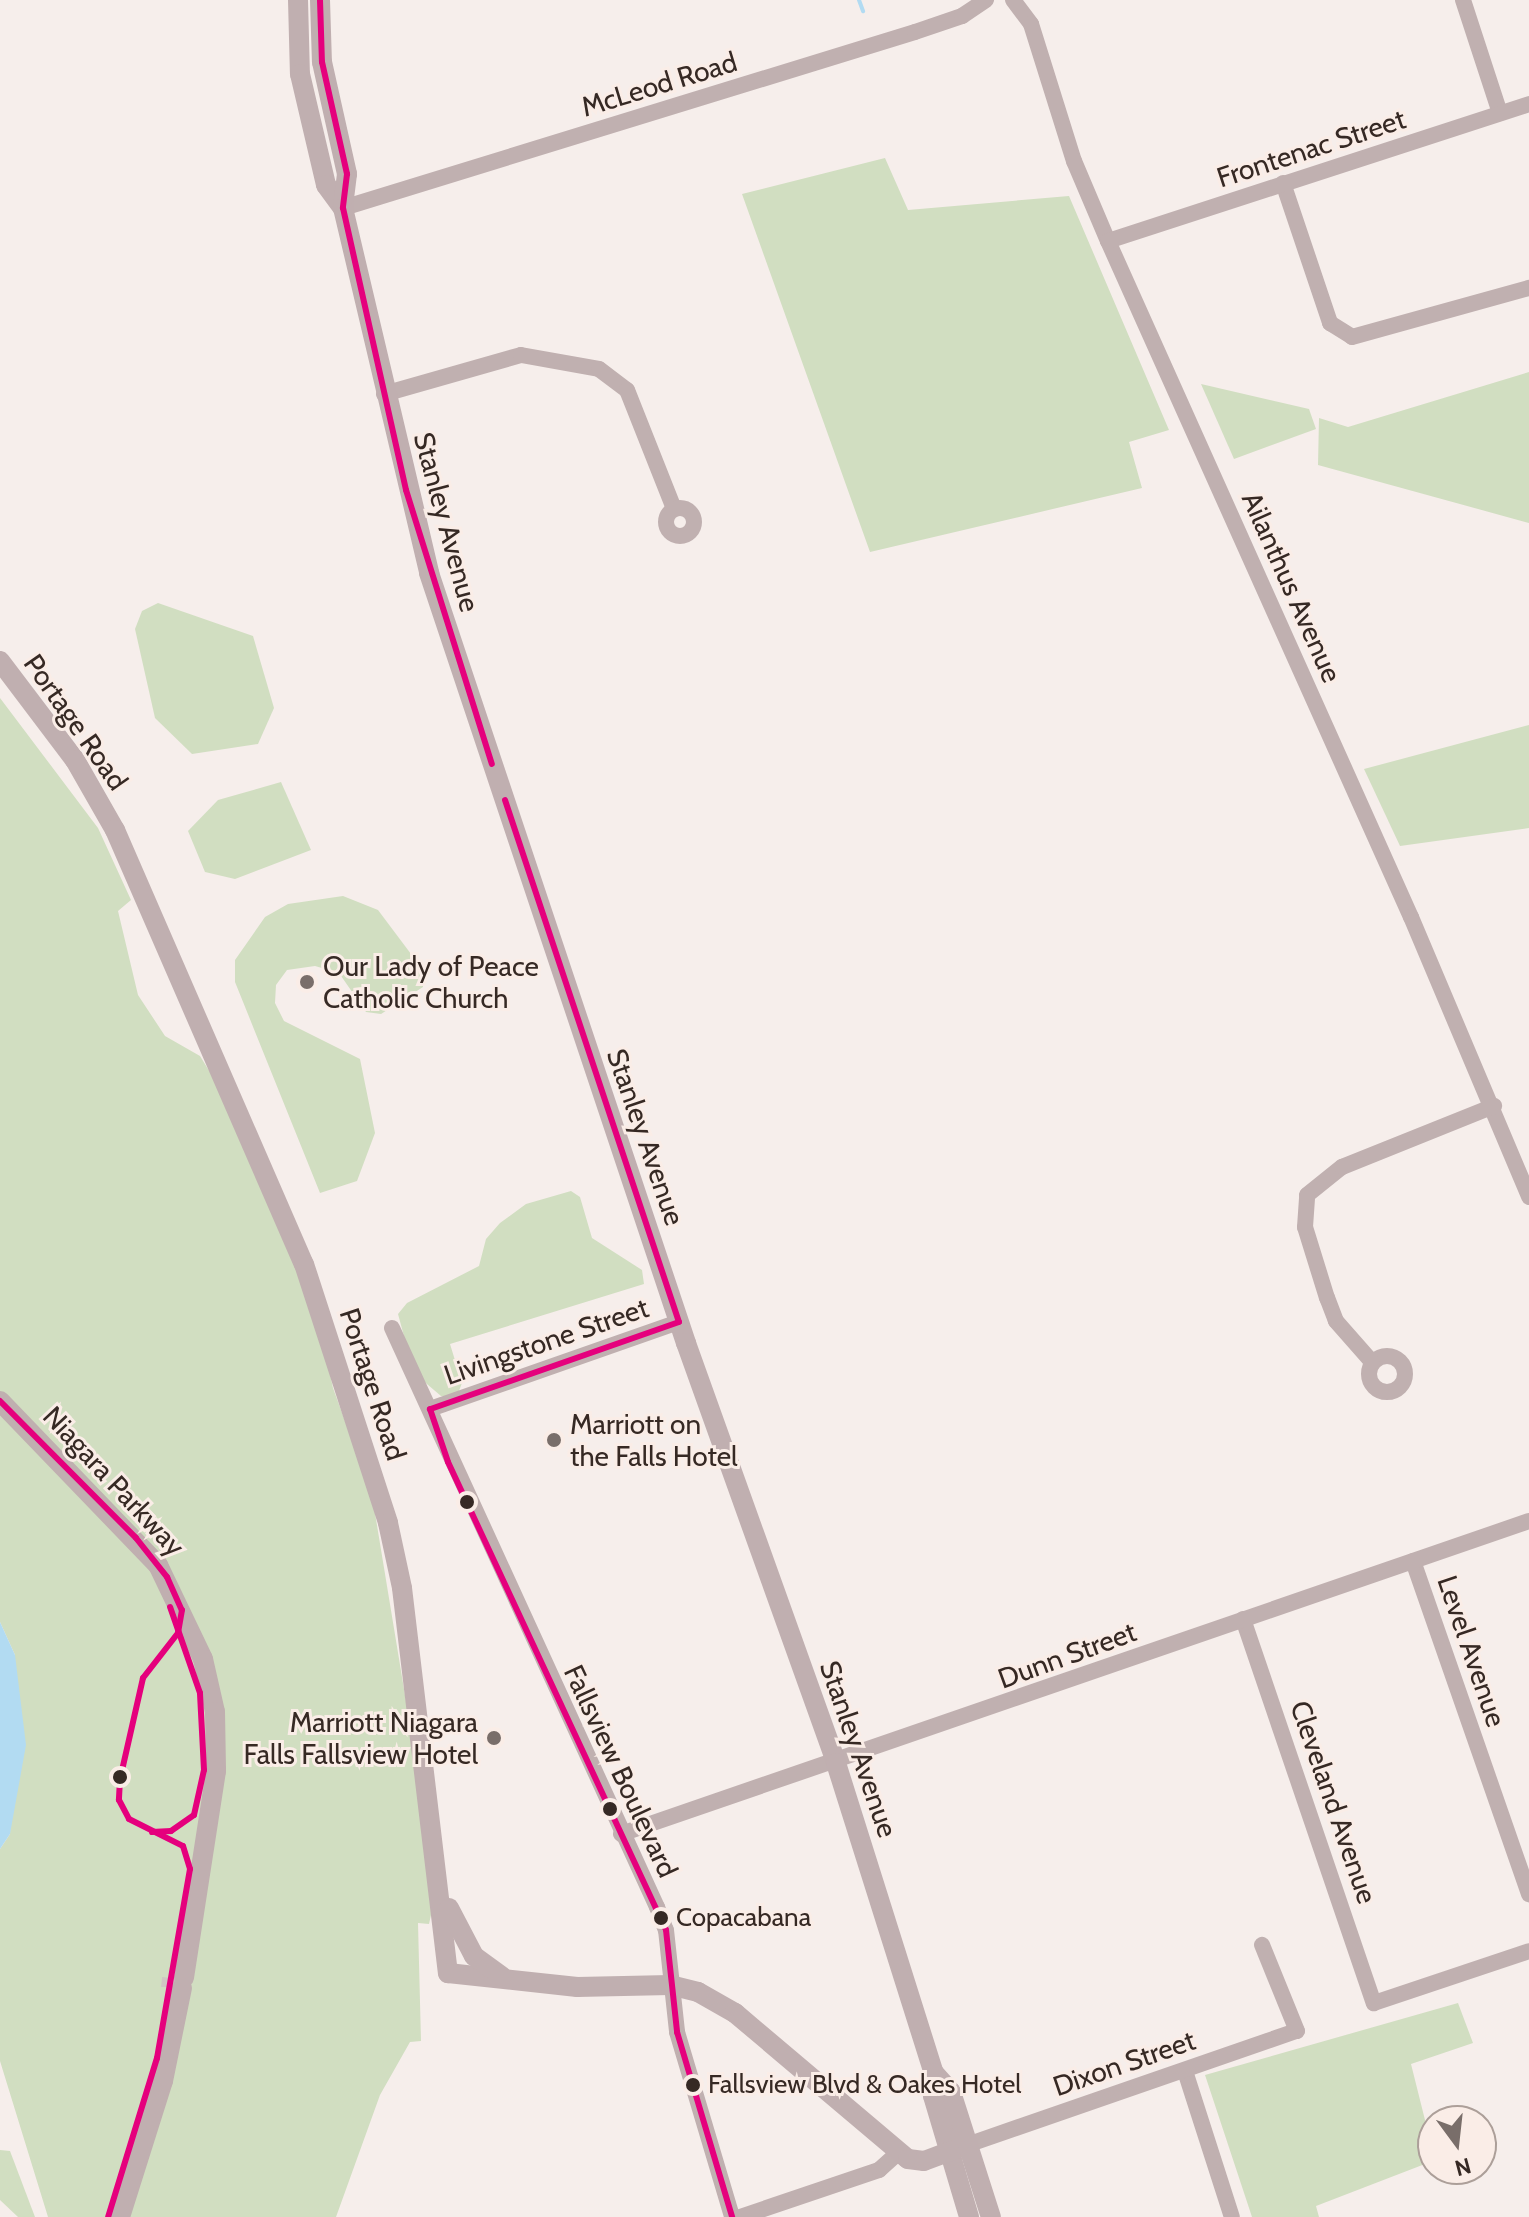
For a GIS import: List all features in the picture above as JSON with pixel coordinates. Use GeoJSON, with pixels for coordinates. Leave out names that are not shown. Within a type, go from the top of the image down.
{"type":"FeatureCollection","features":[{"type":"Feature","properties":{"kind":"main road","name":"Stanley Avenue"},"geometry":{"type":"LineString","coordinates":[[298,0],[300,74],[326,185],[343,208]]}},
{"type":"Feature","properties":{"kind":"main road","name":"Stanley Avenue"},"geometry":{"type":"LineString","coordinates":[[320,0],[322,62],[347,174],[343,208],[384,394],[433,588],[679,1322],[836,1763],[934,2073],[951,2092],[969,2217]]}},
{"type":"Feature","properties":{"kind":"main road","name":"Portage Road"},"geometry":{"type":"LineString","coordinates":[[0,661],[75,760],[115,830],[304,1264],[388,1523],[443,1894],[448,1973],[577,1987],[670,1985]]}},
{"type":"Feature","properties":{"kind":"main road","name":"Niagara Parkway"},"geometry":{"type":"LineString","coordinates":[[0,1401],[146,1549],[178,1596],[201,1650],[213,1701],[216,1760],[177,1983],[152,2078],[108,2217]]}},
{"type":"Feature","properties":{"kind":"main road","name":"Niagara Parkway"},"geometry":{"type":"LineString","coordinates":[[0,1419],[146,1568],[191,1657],[204,1713],[204,1770],[165,2073],[120,2217]]}},
{"type":"Feature","properties":{"kind":"main road"},"geometry":{"type":"LineString","coordinates":[[443,1894],[474,1956],[505,1978]]}},
{"type":"Feature","properties":{"kind":"main road"},"geometry":{"type":"LineString","coordinates":[[670,1985],[735,2013],[898,2153],[924,2161],[958,2149]]}},
{"type":"Feature","properties":{"kind":"main road","name":"Stanley Avenue"},"geometry":{"type":"LineString","coordinates":[[958,2149],[992,2215]]}},
{"type":"Feature","properties":{"kind":"street","name":"McLeod Road"},"geometry":{"type":"LineString","coordinates":[[343,208],[915,32],[962,16],[986,0]]}},
{"type":"Feature","properties":{"kind":"street","name":"Ailanthus Avenue"},"geometry":{"type":"LineString","coordinates":[[1013,0],[1031,24],[1074,161],[1108,241],[1494,1106],[1529,1197]]}},
{"type":"Feature","properties":{"kind":"street"},"geometry":{"type":"LineString","coordinates":[[1463,0],[1500,113]]}},
{"type":"Feature","properties":{"kind":"street","name":"Frontenac Street"},"geometry":{"type":"LineString","coordinates":[[1108,241],[1529,104]]}},
{"type":"Feature","properties":{"kind":"street"},"geometry":{"type":"LineString","coordinates":[[1283,183],[1330,323],[1352,337],[1529,288]]}},
{"type":"Feature","properties":{"kind":"street"},"geometry":{"type":"LineString","coordinates":[[384,394],[521,355],[599,369],[627,390],[674,509]]}},
{"type":"Feature","properties":{"kind":"street"},"geometry":{"type":"LineString","coordinates":[[1372,1362],[1336,1321],[1327,1298],[1305,1227],[1307,1195],[1342,1167],[1494,1106]]}},
{"type":"Feature","properties":{"kind":"street","name":"Livingstone Street"},"geometry":{"type":"LineString","coordinates":[[430,1409],[679,1322]]}},
{"type":"Feature","properties":{"kind":"street","name":"Fallsview Boulevard"},"geometry":{"type":"LineString","coordinates":[[392,1328],[430,1409],[448,1462],[666,1930],[677,2032],[732,2217]]}},
{"type":"Feature","properties":{"kind":"street","name":"Dunn Street"},"geometry":{"type":"LineString","coordinates":[[621,1834],[836,1763],[1529,1521]]}},
{"type":"Feature","properties":{"kind":"street","name":"Level Avenue"},"geometry":{"type":"LineString","coordinates":[[1413,1561],[1529,1894]]}},
{"type":"Feature","properties":{"kind":"street","name":"Cleveland Avenue"},"geometry":{"type":"LineString","coordinates":[[1243,1619],[1374,2003],[1529,1951]]}},
{"type":"Feature","properties":{"kind":"street","name":"Dixon Street"},"geometry":{"type":"LineString","coordinates":[[958,2149],[1297,2031],[1262,1945]]}},
{"type":"Feature","properties":{"kind":"street"},"geometry":{"type":"LineString","coordinates":[[1185,2071],[1232,2217]]}},
{"type":"Feature","properties":{"kind":"street"},"geometry":{"type":"LineString","coordinates":[[740,2217],[879,2170],[898,2153]]}},
{"type":"Feature","properties":{"kind":"green space"},"geometry":{"type":"Polygon","coordinates":[[[885,158],[908,210],[1069,196],[1169,430],[1129,442],[1142,488],[870,552],[742,194],[885,158]]]}},
{"type":"Feature","properties":{"kind":"green space"},"geometry":{"type":"Polygon","coordinates":[[[1529,372],[1529,523],[1318,465],[1319,418],[1348,427],[1529,372]]]}},
{"type":"Feature","properties":{"kind":"green space"},"geometry":{"type":"Polygon","coordinates":[[[1201,384],[1309,409],[1316,429],[1234,459],[1201,384]]]}},
{"type":"Feature","properties":{"kind":"green space"},"geometry":{"type":"Polygon","coordinates":[[[158,603],[253,636],[274,708],[258,744],[192,754],[155,718],[135,629],[142,611],[158,603]]]}},
{"type":"Feature","properties":{"kind":"green space"},"geometry":{"type":"Polygon","coordinates":[[[0,698],[98,828],[131,900],[118,911],[138,995],[165,1036],[200,1056],[245,1129],[314,1299],[333,1388],[372,1495],[432,1859],[431,1915],[429,1924],[418,1923],[421,2041],[410,2042],[380,2095],[336,2217],[48,2217],[0,2061],[0,1849],[10,1834],[15,1655],[0,1622],[0,698]]]}},
{"type":"Feature","properties":{"kind":"green space"},"geometry":{"type":"Polygon","coordinates":[[[1529,725],[1529,828],[1400,846],[1364,769],[1529,725]]]}},
{"type":"Feature","properties":{"kind":"green space"},"geometry":{"type":"Polygon","coordinates":[[[281,782],[311,850],[235,879],[205,872],[188,831],[218,800],[281,782]]]}},
{"type":"Feature","properties":{"kind":"green space"},"geometry":{"type":"Polygon","coordinates":[[[343,896],[378,910],[423,970],[423,987],[381,1014],[366,1012],[339,973],[315,966],[287,970],[276,985],[275,1003],[284,1021],[360,1059],[375,1133],[357,1181],[320,1193],[235,982],[235,960],[265,917],[288,904],[343,896]]]}},
{"type":"Feature","properties":{"kind":"green space"},"geometry":{"type":"Polygon","coordinates":[[[571,1191],[580,1197],[592,1238],[642,1270],[644,1284],[450,1344],[462,1383],[457,1396],[441,1396],[414,1373],[398,1314],[407,1303],[479,1266],[486,1239],[500,1223],[526,1204],[571,1191]]]}},
{"type":"Feature","properties":{"kind":"green space"},"geometry":{"type":"Polygon","coordinates":[[[1458,2003],[1473,2043],[1411,2064],[1421,2105],[1417,2105],[1417,2167],[1316,2206],[1319,2217],[1252,2217],[1205,2075],[1458,2003]]]}},
{"type":"Feature","properties":{"kind":"green space"},"geometry":{"type":"Polygon","coordinates":[[[0,2150],[10,2151],[35,2217],[18,2217],[0,2200],[0,2150]]]}},
{"type":"Feature","properties":{"kind":"water"},"geometry":{"type":"Polygon","coordinates":[[[0,1622],[15,1655],[26,1745],[10,1834],[0,1849],[0,1622]]]}},
{"type":"Feature","properties":{"kind":"waterway"},"geometry":{"type":"LineString","coordinates":[[859,0],[863,11]]}},
{"type":"Feature","properties":{"kind":"tunnel"},"geometry":{"type":"LineString","coordinates":[[171,1988],[172,1978]]}},
{"type":"Feature","properties":{"kind":"transit line"},"geometry":{"type":"LineString","coordinates":[[320,0],[322,62],[347,174],[343,208],[406,490],[492,764]]}},
{"type":"Feature","properties":{"kind":"transit line"},"geometry":{"type":"LineString","coordinates":[[505,800],[679,1322],[430,1409],[448,1462],[666,1930],[677,2032],[732,2217]]}},
{"type":"Feature","properties":{"kind":"transit line"},"geometry":{"type":"LineString","coordinates":[[0,1401],[136,1538],[167,1577],[182,1610],[178,1633],[143,1678],[120,1779],[119,1800],[129,1819],[183,1846],[190,1869],[157,2058],[108,2217]]}},
{"type":"Feature","properties":{"kind":"transit line"},"geometry":{"type":"LineString","coordinates":[[152,1832],[171,1831],[194,1815],[204,1770],[200,1693],[170,1607]]}},
{"type":"Feature","properties":{"kind":"place","name":"Our Lady of Peace Catholic Church"},"geometry":{"type":"Point","coordinates":[307,982]}},
{"type":"Feature","properties":{"kind":"place","name":"Marriott on the Falls Hotel"},"geometry":{"type":"Point","coordinates":[554,1440]}},
{"type":"Feature","properties":{"kind":"place","name":"Marriott Niagara Falls Fallsview Hotel"},"geometry":{"type":"Point","coordinates":[494,1738]}},
{"type":"Feature","properties":{"kind":"place","name":"Copacabana"},"geometry":{"type":"Point","coordinates":[661,1918]}},
{"type":"Feature","properties":{"kind":"place","name":"Fallsview Blvd & Oakes Hotel"},"geometry":{"type":"Point","coordinates":[693,2085]}}]}
